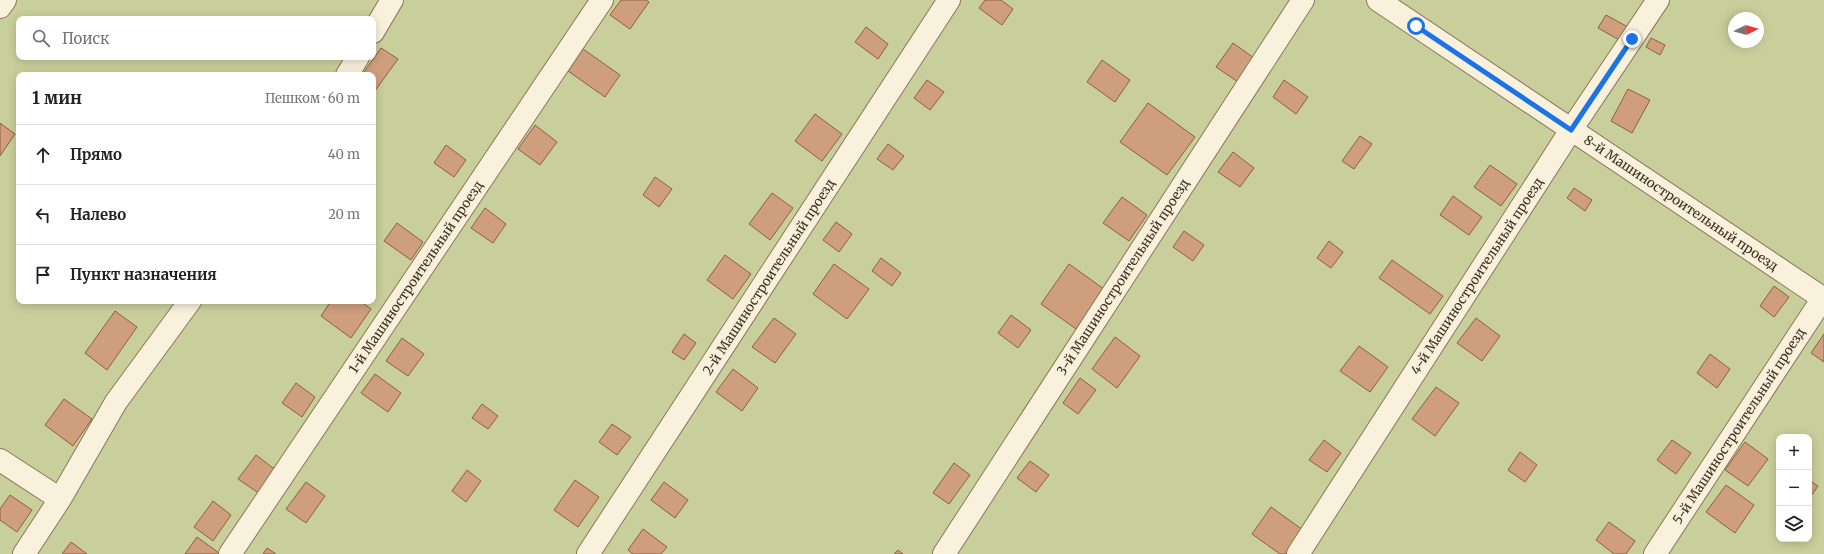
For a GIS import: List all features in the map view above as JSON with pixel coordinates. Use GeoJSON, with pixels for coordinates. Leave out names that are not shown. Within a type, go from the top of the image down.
{"type":"FeatureCollection","features":[{"type":"Feature","properties":{"kind":"lane"},"geometry":{"type":"LineString","coordinates":[[0,7],[5,0]]}},
{"type":"Feature","properties":{"kind":"lane"},"geometry":{"type":"LineString","coordinates":[[376,27],[392,0]]}},
{"type":"Feature","properties":{"kind":"lane","name":"1-й Машиностроительный проезд"},"geometry":{"type":"LineString","coordinates":[[230,554],[602,0]]}},
{"type":"Feature","properties":{"kind":"lane","name":"2-й Машиностроительный проезд"},"geometry":{"type":"LineString","coordinates":[[588,554],[949,0]]}},
{"type":"Feature","properties":{"kind":"lane","name":"3-й Машиностроительный проезд"},"geometry":{"type":"LineString","coordinates":[[944,554],[1303,0]]}},
{"type":"Feature","properties":{"kind":"lane","name":"8-й Машиностроительный проезд"},"geometry":{"type":"LineString","coordinates":[[1378,0],[1823,299]]}},
{"type":"Feature","properties":{"kind":"lane","name":"4-й Машиностроительный проезд"},"geometry":{"type":"LineString","coordinates":[[1298,554],[1571,130],[1658,0]]}},
{"type":"Feature","properties":{"kind":"lane"},"geometry":{"type":"LineString","coordinates":[[349,72],[356,60]]}},
{"type":"Feature","properties":{"kind":"lane","name":"5-й Машиностроительный проезд"},"geometry":{"type":"LineString","coordinates":[[1655,554],[1823,299]]}},
{"type":"Feature","properties":{"kind":"lane"},"geometry":{"type":"LineString","coordinates":[[24,554],[60,499],[116,402],[188,304]]}},
{"type":"Feature","properties":{"kind":"lane"},"geometry":{"type":"LineString","coordinates":[[0,460],[60,499]]}},
{"type":"Feature","properties":{"kind":"green space"},"geometry":{"type":"Polygon","coordinates":[[[0,0],[1824,0],[1824,554],[0,554],[0,0]]]}},
{"type":"Feature","properties":{"kind":"building"},"geometry":{"type":"Polygon","coordinates":[[[621,0],[646,0],[649,2],[630,29],[610,15],[621,0]]]}},
{"type":"Feature","properties":{"kind":"building"},"geometry":{"type":"Polygon","coordinates":[[[985,0],[1001,0],[1013,9],[1002,25],[979,8],[985,0]]]}},
{"type":"Feature","properties":{"kind":"building"},"geometry":{"type":"Polygon","coordinates":[[[1606,15],[1628,27],[1621,41],[1598,28],[1606,15]]]}},
{"type":"Feature","properties":{"kind":"building"},"geometry":{"type":"Polygon","coordinates":[[[866,27],[888,44],[878,59],[855,42],[866,27]]]}},
{"type":"Feature","properties":{"kind":"building"},"geometry":{"type":"Polygon","coordinates":[[[1651,38],[1665,45],[1660,55],[1646,47],[1651,38]]]}},
{"type":"Feature","properties":{"kind":"building"},"geometry":{"type":"Polygon","coordinates":[[[1233,43],[1254,58],[1238,82],[1216,67],[1233,43]]]}},
{"type":"Feature","properties":{"kind":"building"},"geometry":{"type":"Polygon","coordinates":[[[381,48],[398,59],[376,89],[376,72],[364,72],[373,60],[376,60],[376,55],[381,48]]]}},
{"type":"Feature","properties":{"kind":"building"},"geometry":{"type":"Polygon","coordinates":[[[583,49],[620,75],[605,97],[568,71],[583,49]]]}},
{"type":"Feature","properties":{"kind":"building"},"geometry":{"type":"Polygon","coordinates":[[[1102,60],[1130,80],[1115,102],[1087,82],[1102,60]]]}},
{"type":"Feature","properties":{"kind":"building"},"geometry":{"type":"Polygon","coordinates":[[[927,80],[944,92],[930,110],[914,98],[927,80]]]}},
{"type":"Feature","properties":{"kind":"building"},"geometry":{"type":"Polygon","coordinates":[[[1284,80],[1308,97],[1296,114],[1273,97],[1284,80]]]}},
{"type":"Feature","properties":{"kind":"building"},"geometry":{"type":"Polygon","coordinates":[[[1628,89],[1650,100],[1632,133],[1611,121],[1628,89]]]}},
{"type":"Feature","properties":{"kind":"building"},"geometry":{"type":"Polygon","coordinates":[[[1148,103],[1195,137],[1167,175],[1120,142],[1148,103]]]}},
{"type":"Feature","properties":{"kind":"building"},"geometry":{"type":"Polygon","coordinates":[[[815,114],[842,134],[822,161],[795,141],[815,114]]]}},
{"type":"Feature","properties":{"kind":"building"},"geometry":{"type":"Polygon","coordinates":[[[0,123],[15,134],[0,156],[0,123]]]}},
{"type":"Feature","properties":{"kind":"building"},"geometry":{"type":"Polygon","coordinates":[[[535,125],[557,142],[540,165],[518,149],[535,125]]]}},
{"type":"Feature","properties":{"kind":"building"},"geometry":{"type":"Polygon","coordinates":[[[1360,136],[1372,144],[1354,169],[1342,161],[1360,136]]]}},
{"type":"Feature","properties":{"kind":"building"},"geometry":{"type":"Polygon","coordinates":[[[888,144],[904,156],[893,170],[877,159],[888,144]]]}},
{"type":"Feature","properties":{"kind":"building"},"geometry":{"type":"Polygon","coordinates":[[[446,145],[466,160],[454,177],[434,163],[446,145]]]}},
{"type":"Feature","properties":{"kind":"building"},"geometry":{"type":"Polygon","coordinates":[[[1233,152],[1254,168],[1240,187],[1218,172],[1233,152]]]}},
{"type":"Feature","properties":{"kind":"building"},"geometry":{"type":"Polygon","coordinates":[[[1490,165],[1517,184],[1501,206],[1474,187],[1490,165]]]}},
{"type":"Feature","properties":{"kind":"building"},"geometry":{"type":"Polygon","coordinates":[[[655,177],[672,189],[659,207],[643,195],[655,177]]]}},
{"type":"Feature","properties":{"kind":"building"},"geometry":{"type":"Polygon","coordinates":[[[1574,188],[1592,200],[1585,211],[1567,198],[1574,188]]]}},
{"type":"Feature","properties":{"kind":"building"},"geometry":{"type":"Polygon","coordinates":[[[772,193],[793,208],[770,240],[749,224],[772,193]]]}},
{"type":"Feature","properties":{"kind":"building"},"geometry":{"type":"Polygon","coordinates":[[[1453,196],[1482,217],[1469,235],[1440,215],[1453,196]]]}},
{"type":"Feature","properties":{"kind":"building"},"geometry":{"type":"Polygon","coordinates":[[[1122,197],[1147,215],[1129,241],[1103,223],[1122,197]]]}},
{"type":"Feature","properties":{"kind":"building"},"geometry":{"type":"Polygon","coordinates":[[[485,208],[506,224],[493,243],[471,228],[485,208]]]}},
{"type":"Feature","properties":{"kind":"building"},"geometry":{"type":"Polygon","coordinates":[[[836,222],[852,234],[839,252],[823,240],[836,222]]]}},
{"type":"Feature","properties":{"kind":"building"},"geometry":{"type":"Polygon","coordinates":[[[397,223],[423,242],[411,260],[384,241],[397,223]]]}},
{"type":"Feature","properties":{"kind":"building"},"geometry":{"type":"Polygon","coordinates":[[[1184,231],[1204,245],[1193,261],[1173,247],[1184,231]]]}},
{"type":"Feature","properties":{"kind":"building"},"geometry":{"type":"Polygon","coordinates":[[[1329,241],[1343,252],[1331,268],[1317,258],[1329,241]]]}},
{"type":"Feature","properties":{"kind":"building"},"geometry":{"type":"Polygon","coordinates":[[[725,255],[751,274],[733,299],[707,280],[725,255]]]}},
{"type":"Feature","properties":{"kind":"building"},"geometry":{"type":"Polygon","coordinates":[[[881,258],[901,273],[892,286],[872,271],[881,258]]]}},
{"type":"Feature","properties":{"kind":"building"},"geometry":{"type":"Polygon","coordinates":[[[1392,260],[1443,296],[1430,314],[1379,278],[1392,260]]]}},
{"type":"Feature","properties":{"kind":"building"},"geometry":{"type":"Polygon","coordinates":[[[834,264],[869,289],[847,319],[813,294],[834,264]]]}},
{"type":"Feature","properties":{"kind":"building"},"geometry":{"type":"Polygon","coordinates":[[[1069,264],[1104,289],[1076,329],[1041,304],[1069,264]]]}},
{"type":"Feature","properties":{"kind":"building"},"geometry":{"type":"Polygon","coordinates":[[[1774,286],[1789,297],[1774,317],[1760,306],[1774,286]]]}},
{"type":"Feature","properties":{"kind":"building"},"geometry":{"type":"Polygon","coordinates":[[[329,304],[364,304],[371,309],[351,338],[321,316],[329,304]]]}},
{"type":"Feature","properties":{"kind":"building"},"geometry":{"type":"Polygon","coordinates":[[[115,311],[137,327],[107,370],[85,353],[115,311]]]}},
{"type":"Feature","properties":{"kind":"building"},"geometry":{"type":"Polygon","coordinates":[[[1011,315],[1031,330],[1018,348],[998,333],[1011,315]]]}},
{"type":"Feature","properties":{"kind":"building"},"geometry":{"type":"Polygon","coordinates":[[[774,318],[796,334],[775,363],[752,347],[774,318]]]}},
{"type":"Feature","properties":{"kind":"building"},"geometry":{"type":"Polygon","coordinates":[[[1476,318],[1500,336],[1482,361],[1457,343],[1476,318]]]}},
{"type":"Feature","properties":{"kind":"building"},"geometry":{"type":"Polygon","coordinates":[[[684,334],[696,343],[684,360],[672,352],[684,334]]]}},
{"type":"Feature","properties":{"kind":"building"},"geometry":{"type":"Polygon","coordinates":[[[1824,334],[1824,362],[1811,353],[1824,334]]]}},
{"type":"Feature","properties":{"kind":"building"},"geometry":{"type":"Polygon","coordinates":[[[1115,337],[1140,356],[1117,388],[1092,369],[1115,337]]]}},
{"type":"Feature","properties":{"kind":"building"},"geometry":{"type":"Polygon","coordinates":[[[402,338],[424,354],[408,376],[386,361],[402,338]]]}},
{"type":"Feature","properties":{"kind":"building"},"geometry":{"type":"Polygon","coordinates":[[[1359,346],[1388,367],[1370,392],[1340,371],[1359,346]]]}},
{"type":"Feature","properties":{"kind":"building"},"geometry":{"type":"Polygon","coordinates":[[[1710,354],[1730,369],[1717,388],[1697,373],[1710,354]]]}},
{"type":"Feature","properties":{"kind":"building"},"geometry":{"type":"Polygon","coordinates":[[[733,369],[758,388],[742,411],[716,392],[733,369]]]}},
{"type":"Feature","properties":{"kind":"building"},"geometry":{"type":"Polygon","coordinates":[[[375,374],[401,393],[388,412],[361,393],[375,374]]]}},
{"type":"Feature","properties":{"kind":"building"},"geometry":{"type":"Polygon","coordinates":[[[1080,378],[1096,390],[1078,414],[1063,403],[1080,378]]]}},
{"type":"Feature","properties":{"kind":"building"},"geometry":{"type":"Polygon","coordinates":[[[296,383],[315,397],[302,417],[282,403],[296,383]]]}},
{"type":"Feature","properties":{"kind":"building"},"geometry":{"type":"Polygon","coordinates":[[[1436,387],[1459,403],[1435,436],[1412,419],[1436,387]]]}},
{"type":"Feature","properties":{"kind":"building"},"geometry":{"type":"Polygon","coordinates":[[[64,399],[92,419],[73,446],[45,425],[64,399]]]}},
{"type":"Feature","properties":{"kind":"building"},"geometry":{"type":"Polygon","coordinates":[[[482,404],[498,416],[488,429],[472,418],[482,404]]]}},
{"type":"Feature","properties":{"kind":"building"},"geometry":{"type":"Polygon","coordinates":[[[612,424],[631,437],[617,455],[599,442],[612,424]]]}},
{"type":"Feature","properties":{"kind":"building"},"geometry":{"type":"Polygon","coordinates":[[[1324,440],[1341,453],[1327,472],[1309,460],[1324,440]]]}},
{"type":"Feature","properties":{"kind":"building"},"geometry":{"type":"Polygon","coordinates":[[[1672,440],[1691,453],[1676,474],[1657,460],[1672,440]]]}},
{"type":"Feature","properties":{"kind":"building"},"geometry":{"type":"Polygon","coordinates":[[[1745,442],[1768,459],[1748,486],[1725,470],[1745,442]]]}},
{"type":"Feature","properties":{"kind":"building"},"geometry":{"type":"Polygon","coordinates":[[[1520,452],[1537,465],[1525,482],[1508,470],[1520,452]]]}},
{"type":"Feature","properties":{"kind":"building"},"geometry":{"type":"Polygon","coordinates":[[[256,455],[277,471],[260,494],[238,479],[256,455]]]}},
{"type":"Feature","properties":{"kind":"building"},"geometry":{"type":"Polygon","coordinates":[[[1030,461],[1049,475],[1036,492],[1017,478],[1030,461]]]}},
{"type":"Feature","properties":{"kind":"building"},"geometry":{"type":"Polygon","coordinates":[[[954,463],[970,475],[949,504],[933,493],[954,463]]]}},
{"type":"Feature","properties":{"kind":"building"},"geometry":{"type":"Polygon","coordinates":[[[467,470],[481,481],[466,502],[452,491],[467,470]]]}},
{"type":"Feature","properties":{"kind":"building"},"geometry":{"type":"Polygon","coordinates":[[[575,480],[599,497],[578,527],[554,510],[575,480]]]}},
{"type":"Feature","properties":{"kind":"building"},"geometry":{"type":"Polygon","coordinates":[[[306,482],[325,496],[306,523],[286,509],[306,482]]]}},
{"type":"Feature","properties":{"kind":"building"},"geometry":{"type":"Polygon","coordinates":[[[664,482],[688,500],[675,518],[651,500],[664,482]]]}},
{"type":"Feature","properties":{"kind":"building"},"geometry":{"type":"Polygon","coordinates":[[[1812,482],[1818,486],[1812,495],[1812,482]]]}},
{"type":"Feature","properties":{"kind":"building"},"geometry":{"type":"Polygon","coordinates":[[[1726,485],[1754,505],[1735,533],[1706,512],[1726,485]]]}},
{"type":"Feature","properties":{"kind":"building"},"geometry":{"type":"Polygon","coordinates":[[[10,495],[32,510],[17,532],[0,520],[0,509],[10,495]]]}},
{"type":"Feature","properties":{"kind":"building"},"geometry":{"type":"Polygon","coordinates":[[[213,501],[231,515],[213,541],[194,527],[213,501]]]}},
{"type":"Feature","properties":{"kind":"building"},"geometry":{"type":"Polygon","coordinates":[[[1271,507],[1303,530],[1286,554],[1280,554],[1252,534],[1271,507]]]}},
{"type":"Feature","properties":{"kind":"building"},"geometry":{"type":"Polygon","coordinates":[[[1609,522],[1635,541],[1626,554],[1614,554],[1596,540],[1609,522]]]}},
{"type":"Feature","properties":{"kind":"building"},"geometry":{"type":"Polygon","coordinates":[[[643,529],[667,547],[661,554],[633,554],[628,550],[643,529]]]}},
{"type":"Feature","properties":{"kind":"building"},"geometry":{"type":"Polygon","coordinates":[[[197,537],[219,553],[185,554],[197,537]]]}},
{"type":"Feature","properties":{"kind":"building"},"geometry":{"type":"Polygon","coordinates":[[[71,542],[87,554],[62,554],[71,542]]]}},
{"type":"Feature","properties":{"kind":"building"},"geometry":{"type":"Polygon","coordinates":[[[267,548],[276,554],[263,554],[267,548]]]}},
{"type":"Feature","properties":{"kind":"building"},"geometry":{"type":"Polygon","coordinates":[[[898,550],[903,554],[894,554],[898,550]]]}},
{"type":"Feature","properties":{"kind":"route"},"geometry":{"type":"LineString","coordinates":[[1416,26],[1571,130],[1632,39]]}}]}
